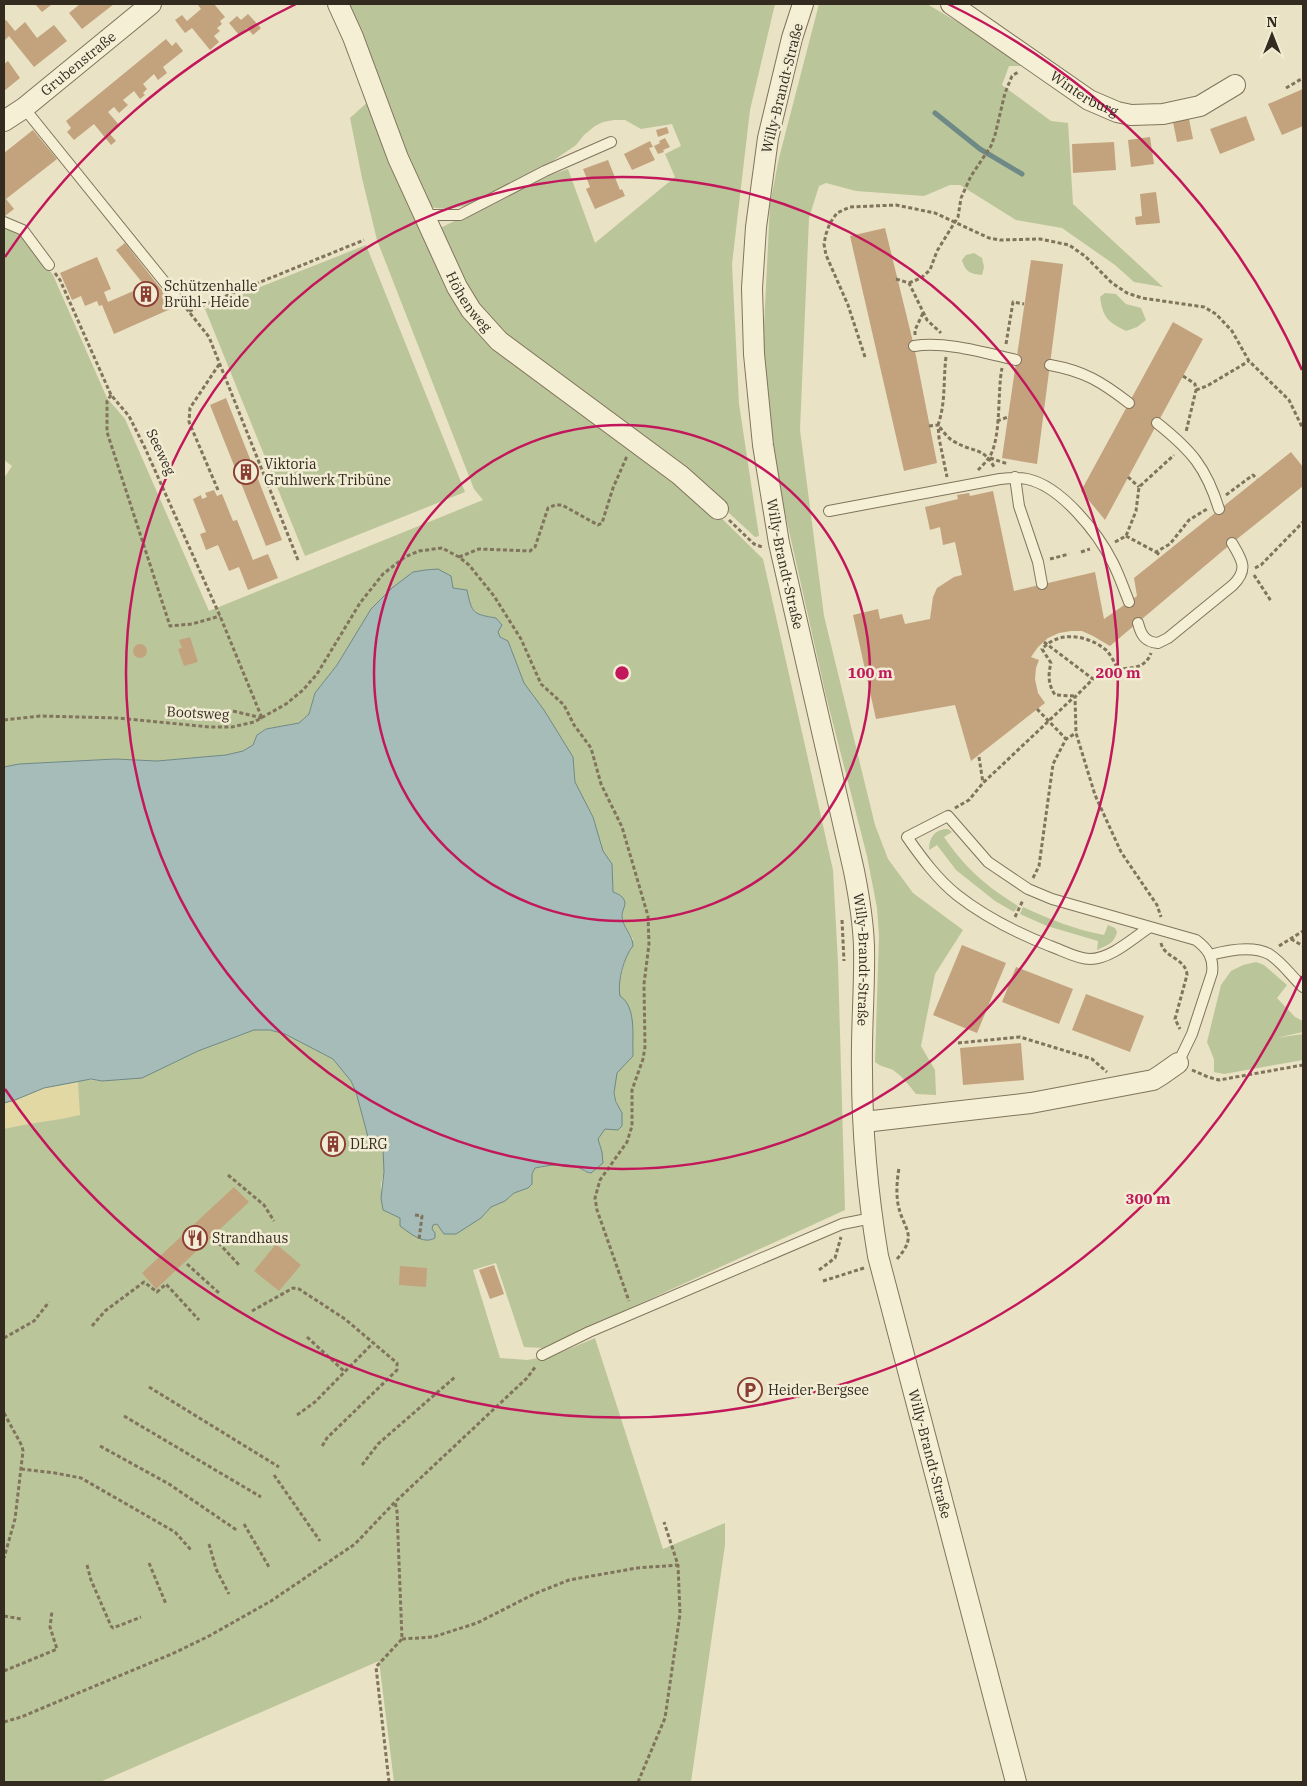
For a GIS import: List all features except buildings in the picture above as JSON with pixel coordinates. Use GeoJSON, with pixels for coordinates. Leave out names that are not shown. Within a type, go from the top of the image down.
{"type":"FeatureCollection","features":[{"type":"Feature","properties":{"kind":"street","name":"Grubenstraße"},"geometry":{"type":"LineString","coordinates":[[4,121],[24,108],[152,4]]}},
{"type":"Feature","properties":{"kind":"street","name":"Höhenweg"},"geometry":{"type":"LineString","coordinates":[[338,4],[353,37],[398,158],[457,287],[471,310],[499,340],[636,441],[680,475],[718,509]]}},
{"type":"Feature","properties":{"kind":"street","name":"Willy-Brandt-Straße"},"geometry":{"type":"LineString","coordinates":[[804,4],[792,38],[768,138],[756,227],[752,288],[754,354],[764,445],[779,543],[852,861],[861,910],[864,946],[862,1072],[864,1122],[872,1218],[880,1264],[1016,1782]]}},
{"type":"Feature","properties":{"kind":"street","name":"Winterburg"},"geometry":{"type":"LineString","coordinates":[[952,4],[1089,100],[1112,110],[1131,115],[1163,114],[1200,106],[1235,86]]}},
{"type":"Feature","properties":{"kind":"street"},"geometry":{"type":"LineString","coordinates":[[864,1122],[1031,1103],[1117,1087],[1153,1080],[1162,1076],[1178,1063]]}},
{"type":"Feature","properties":{"kind":"lane"},"geometry":{"type":"LineString","coordinates":[[24,108],[176,295]]}},
{"type":"Feature","properties":{"kind":"lane"},"geometry":{"type":"LineString","coordinates":[[424,216],[460,215],[545,171],[611,142]]}},
{"type":"Feature","properties":{"kind":"lane"},"geometry":{"type":"LineString","coordinates":[[4,222],[23,230],[49,266]]}},
{"type":"Feature","properties":{"kind":"lane"},"geometry":{"type":"LineString","coordinates":[[915,346],[947,346],[1016,360]]}},
{"type":"Feature","properties":{"kind":"lane"},"geometry":{"type":"LineString","coordinates":[[1050,364],[1083,372],[1109,387],[1129,403]]}},
{"type":"Feature","properties":{"kind":"lane"},"geometry":{"type":"LineString","coordinates":[[1158,423],[1182,443],[1201,468],[1212,487],[1218,506]]}},
{"type":"Feature","properties":{"kind":"lane"},"geometry":{"type":"LineString","coordinates":[[829,511],[1000,479],[1015,477],[1029,479],[1046,486],[1071,506],[1089,526],[1112,561],[1129,602]]}},
{"type":"Feature","properties":{"kind":"lane"},"geometry":{"type":"LineString","coordinates":[[1015,477],[1019,506],[1038,562],[1042,584]]}},
{"type":"Feature","properties":{"kind":"lane"},"geometry":{"type":"LineString","coordinates":[[1138,623],[1140,633],[1146,640],[1158,643],[1168,638],[1239,579],[1243,572],[1242,560],[1232,543]]}},
{"type":"Feature","properties":{"kind":"lane"},"geometry":{"type":"LineString","coordinates":[[1150,927],[1101,957],[1091,959],[1074,955],[993,920],[956,894],[923,859],[907,837],[948,816],[988,862],[1028,889],[1052,899],[1196,940],[1205,947],[1213,964],[1212,973],[1192,1034],[1178,1063]]}},
{"type":"Feature","properties":{"kind":"lane"},"geometry":{"type":"LineString","coordinates":[[1210,955],[1225,951],[1256,949],[1269,954],[1303,987]]}},
{"type":"Feature","properties":{"kind":"lane"},"geometry":{"type":"LineString","coordinates":[[542,1355],[589,1332],[842,1224],[872,1218]]}},
{"type":"Feature","properties":{"kind":"path"},"geometry":{"type":"LineString","coordinates":[[896,279],[909,283],[921,278],[930,270],[937,251],[958,217],[961,198],[971,176],[995,135],[1005,94],[1012,76],[1020,71],[1039,77],[1046,76],[1051,72]]}},
{"type":"Feature","properties":{"kind":"path"},"geometry":{"type":"LineString","coordinates":[[1286,88],[1303,78]]}},
{"type":"Feature","properties":{"kind":"path"},"geometry":{"type":"LineString","coordinates":[[865,357],[848,305],[826,255],[824,244],[830,224],[837,213],[850,207],[896,205],[936,213],[989,238],[1000,240],[1040,239],[1069,245],[1085,256],[1112,283],[1127,293],[1142,298],[1204,307],[1216,314],[1232,331],[1249,361],[1289,400],[1303,429]]}},
{"type":"Feature","properties":{"kind":"path"},"geometry":{"type":"LineString","coordinates":[[188,311],[364,240]]}},
{"type":"Feature","properties":{"kind":"path","name":"Seeweg"},"geometry":{"type":"LineString","coordinates":[[49,266],[60,280],[111,395],[129,416],[133,424],[220,616],[262,718]]}},
{"type":"Feature","properties":{"kind":"path"},"geometry":{"type":"LineString","coordinates":[[909,283],[927,320],[946,339],[947,346]]}},
{"type":"Feature","properties":{"kind":"path"},"geometry":{"type":"LineString","coordinates":[[176,295],[209,337],[298,560]]}},
{"type":"Feature","properties":{"kind":"path"},"geometry":{"type":"LineString","coordinates":[[1004,357],[1013,302],[1024,304]]}},
{"type":"Feature","properties":{"kind":"path"},"geometry":{"type":"LineString","coordinates":[[915,346],[915,330],[923,312]]}},
{"type":"Feature","properties":{"kind":"path"},"geometry":{"type":"LineString","coordinates":[[1196,390],[1207,386],[1249,361]]}},
{"type":"Feature","properties":{"kind":"path"},"geometry":{"type":"LineString","coordinates":[[218,490],[189,422],[188,415],[190,408],[220,363]]}},
{"type":"Feature","properties":{"kind":"path"},"geometry":{"type":"LineString","coordinates":[[944,375],[944,403],[938,425],[949,488]]}},
{"type":"Feature","properties":{"kind":"path"},"geometry":{"type":"LineString","coordinates":[[1182,443],[1196,390],[1194,384],[1183,376]]}},
{"type":"Feature","properties":{"kind":"path"},"geometry":{"type":"LineString","coordinates":[[964,485],[990,458],[995,442],[999,382]]}},
{"type":"Feature","properties":{"kind":"path"},"geometry":{"type":"LineString","coordinates":[[111,395],[107,401],[108,432],[170,626],[192,624],[220,616]]}},
{"type":"Feature","properties":{"kind":"path"},"geometry":{"type":"LineString","coordinates":[[997,421],[1008,417]]}},
{"type":"Feature","properties":{"kind":"path"},"geometry":{"type":"LineString","coordinates":[[929,426],[938,425]]}},
{"type":"Feature","properties":{"kind":"path"},"geometry":{"type":"LineString","coordinates":[[938,425],[955,442],[978,450],[990,458],[1000,479]]}},
{"type":"Feature","properties":{"kind":"path"},"geometry":{"type":"LineString","coordinates":[[459,557],[479,550],[530,550],[535,547],[548,508],[555,505],[562,505],[598,525],[602,523],[624,461],[636,441]]}},
{"type":"Feature","properties":{"kind":"path"},"geometry":{"type":"LineString","coordinates":[[1102,546],[1112,544],[1126,536],[1136,510],[1139,487],[1166,463]]}},
{"type":"Feature","properties":{"kind":"path"},"geometry":{"type":"LineString","coordinates":[[1156,552],[1170,544],[1189,520],[1218,506],[1253,475],[1258,479]]}},
{"type":"Feature","properties":{"kind":"path"},"geometry":{"type":"LineString","coordinates":[[1128,477],[1139,487]]}},
{"type":"Feature","properties":{"kind":"path"},"geometry":{"type":"LineString","coordinates":[[718,509],[754,544],[765,548]]}},
{"type":"Feature","properties":{"kind":"path"},"geometry":{"type":"LineString","coordinates":[[1271,601],[1251,570],[1261,565],[1303,522]]}},
{"type":"Feature","properties":{"kind":"path"},"geometry":{"type":"LineString","coordinates":[[1126,536],[1161,556]]}},
{"type":"Feature","properties":{"kind":"path","name":"Bootsweg"},"geometry":{"type":"LineString","coordinates":[[4,720],[40,716],[98,718],[210,728],[242,725],[262,718],[286,704],[317,674],[360,603],[383,574],[405,557],[419,551],[442,548],[459,557]]}},
{"type":"Feature","properties":{"kind":"path"},"geometry":{"type":"LineString","coordinates":[[1047,560],[1069,554]]}},
{"type":"Feature","properties":{"kind":"path"},"geometry":{"type":"LineString","coordinates":[[459,557],[469,565],[494,596],[521,639],[541,684],[564,705],[574,725],[591,748],[602,784],[622,827],[645,904],[649,930],[644,984],[645,1047],[643,1059],[632,1090],[632,1126],[627,1142],[600,1180],[595,1198],[597,1210],[634,1313]]}},
{"type":"Feature","properties":{"kind":"path"},"geometry":{"type":"LineString","coordinates":[[1075,696],[1055,695],[1050,686],[1049,671],[1051,663],[1042,648],[1045,643],[1065,637],[1082,637],[1107,651],[1118,670]]}},
{"type":"Feature","properties":{"kind":"path"},"geometry":{"type":"LineString","coordinates":[[1045,643],[1093,679]]}},
{"type":"Feature","properties":{"kind":"path"},"geometry":{"type":"LineString","coordinates":[[948,816],[956,807],[969,800],[983,783],[1093,679],[1107,671],[1136,668],[1143,664],[1149,658],[1154,643]]}},
{"type":"Feature","properties":{"kind":"path"},"geometry":{"type":"LineString","coordinates":[[1075,696],[1076,733],[1095,795],[1121,852],[1158,906],[1162,921],[1163,950],[1183,964],[1187,970],[1175,1020]]}},
{"type":"Feature","properties":{"kind":"path"},"geometry":{"type":"LineString","coordinates":[[1037,709],[1066,739]]}},
{"type":"Feature","properties":{"kind":"path"},"geometry":{"type":"LineString","coordinates":[[233,711],[262,718]]}},
{"type":"Feature","properties":{"kind":"path"},"geometry":{"type":"LineString","coordinates":[[1010,928],[1039,866],[1053,764],[1066,739],[1076,733]]}},
{"type":"Feature","properties":{"kind":"path"},"geometry":{"type":"LineString","coordinates":[[979,757],[983,783]]}},
{"type":"Feature","properties":{"kind":"path"},"geometry":{"type":"LineString","coordinates":[[1269,954],[1303,931]]}},
{"type":"Feature","properties":{"kind":"path"},"geometry":{"type":"LineString","coordinates":[[1290,939],[1303,946]]}},
{"type":"Feature","properties":{"kind":"path"},"geometry":{"type":"LineString","coordinates":[[958,1043],[1020,1037],[1092,1059],[1106,1071],[1117,1087]]}},
{"type":"Feature","properties":{"kind":"path"},"geometry":{"type":"LineString","coordinates":[[1178,1063],[1219,1080],[1303,1065]]}},
{"type":"Feature","properties":{"kind":"path"},"geometry":{"type":"LineString","coordinates":[[823,1281],[856,1269],[896,1259],[907,1248],[909,1231],[899,1206],[896,1190],[899,1168]]}},
{"type":"Feature","properties":{"kind":"path"},"geometry":{"type":"LineString","coordinates":[[228,1175],[264,1206],[274,1221]]}},
{"type":"Feature","properties":{"kind":"path"},"geometry":{"type":"LineString","coordinates":[[415,1215],[422,1216],[419,1240]]}},
{"type":"Feature","properties":{"kind":"path"},"geometry":{"type":"LineString","coordinates":[[819,1270],[835,1258],[840,1242],[842,1224]]}},
{"type":"Feature","properties":{"kind":"path"},"geometry":{"type":"LineString","coordinates":[[214,1238],[239,1265]]}},
{"type":"Feature","properties":{"kind":"path"},"geometry":{"type":"LineString","coordinates":[[187,1264],[219,1293]]}},
{"type":"Feature","properties":{"kind":"path"},"geometry":{"type":"LineString","coordinates":[[92,1326],[105,1311],[144,1282],[157,1292],[166,1284],[199,1320]]}},
{"type":"Feature","properties":{"kind":"path"},"geometry":{"type":"LineString","coordinates":[[252,1311],[293,1288],[299,1289],[344,1319],[397,1363],[398,1370],[327,1438],[321,1448]]}},
{"type":"Feature","properties":{"kind":"path"},"geometry":{"type":"LineString","coordinates":[[4,1338],[34,1321],[49,1302]]}},
{"type":"Feature","properties":{"kind":"path"},"geometry":{"type":"LineString","coordinates":[[307,1337],[345,1372]]}},
{"type":"Feature","properties":{"kind":"path"},"geometry":{"type":"LineString","coordinates":[[297,1415],[316,1402],[373,1343]]}},
{"type":"Feature","properties":{"kind":"path"},"geometry":{"type":"LineString","coordinates":[[4,1722],[21,1717],[174,1653],[209,1636],[271,1601],[355,1544],[395,1502],[527,1378],[541,1361],[542,1355]]}},
{"type":"Feature","properties":{"kind":"path"},"geometry":{"type":"LineString","coordinates":[[362,1465],[378,1444],[455,1377]]}},
{"type":"Feature","properties":{"kind":"path"},"geometry":{"type":"LineString","coordinates":[[149,1387],[279,1467]]}},
{"type":"Feature","properties":{"kind":"path"},"geometry":{"type":"LineString","coordinates":[[4,1413],[22,1446],[15,1519],[4,1558]]}},
{"type":"Feature","properties":{"kind":"path"},"geometry":{"type":"LineString","coordinates":[[124,1416],[261,1498]]}},
{"type":"Feature","properties":{"kind":"path"},"geometry":{"type":"LineString","coordinates":[[100,1446],[169,1484],[238,1531]]}},
{"type":"Feature","properties":{"kind":"path"},"geometry":{"type":"LineString","coordinates":[[21,1469],[81,1478],[175,1532],[191,1550]]}},
{"type":"Feature","properties":{"kind":"path"},"geometry":{"type":"LineString","coordinates":[[274,1475],[320,1541]]}},
{"type":"Feature","properties":{"kind":"path"},"geometry":{"type":"LineString","coordinates":[[395,1502],[398,1511],[402,1639]]}},
{"type":"Feature","properties":{"kind":"path"},"geometry":{"type":"LineString","coordinates":[[638,1782],[664,1718],[680,1614],[678,1564],[664,1522]]}},
{"type":"Feature","properties":{"kind":"path"},"geometry":{"type":"LineString","coordinates":[[244,1524],[269,1567]]}},
{"type":"Feature","properties":{"kind":"path"},"geometry":{"type":"LineString","coordinates":[[209,1544],[216,1569],[229,1594]]}},
{"type":"Feature","properties":{"kind":"path"},"geometry":{"type":"LineString","coordinates":[[149,1563],[166,1604]]}},
{"type":"Feature","properties":{"kind":"path"},"geometry":{"type":"LineString","coordinates":[[389,1782],[376,1667],[402,1639],[433,1637],[477,1623],[534,1594],[569,1580],[637,1568],[678,1564]]}},
{"type":"Feature","properties":{"kind":"path"},"geometry":{"type":"LineString","coordinates":[[87,1565],[91,1580],[113,1628],[141,1617]]}},
{"type":"Feature","properties":{"kind":"path"},"geometry":{"type":"LineString","coordinates":[[4,1671],[57,1649],[50,1628],[52,1611]]}},
{"type":"Feature","properties":{"kind":"path"},"geometry":{"type":"LineString","coordinates":[[4,1616],[21,1619]]}},
{"type":"Feature","properties":{"kind":"green space"},"geometry":{"type":"Polygon","coordinates":[[[348,4],[775,4],[750,110],[732,264],[739,404],[759,536],[755,537],[703,489],[513,341],[486,316],[452,261],[436,230],[545,177],[568,169],[595,243],[675,177],[665,154],[681,146],[672,124],[641,129],[625,120],[603,122],[584,135],[576,145],[541,169],[470,205],[447,209],[427,207],[348,4]]]}},
{"type":"Feature","properties":{"kind":"green space"},"geometry":{"type":"Polygon","coordinates":[[[819,4],[927,4],[1027,63],[1024,66],[1009,66],[1002,85],[1051,121],[1068,123],[1073,204],[1163,287],[1134,282],[1115,265],[1062,228],[1016,220],[960,185],[950,185],[924,196],[856,191],[826,183],[819,186],[809,218],[800,430],[824,616],[875,825],[888,859],[913,893],[963,930],[935,974],[921,1046],[935,1070],[936,1095],[916,1094],[896,1072],[875,1062],[879,936],[877,908],[867,856],[826,696],[781,495],[771,425],[763,348],[770,204],[779,158],[819,4]]]}},
{"type":"Feature","properties":{"kind":"green space"},"geometry":{"type":"Polygon","coordinates":[[[371,99],[460,308],[702,499],[763,559],[833,870],[838,963],[845,1210],[543,1348],[524,1347],[496,1263],[473,1270],[500,1358],[527,1360],[555,1355],[595,1338],[663,1549],[725,1523],[725,1545],[691,1782],[394,1782],[379,1661],[100,1782],[4,1782],[4,1103],[64,1083],[89,1080],[102,1081],[171,1063],[254,1030],[270,1030],[285,1034],[333,1059],[351,1081],[356,1092],[368,1137],[377,1142],[383,1149],[384,1172],[381,1184],[383,1210],[400,1218],[400,1226],[432,1229],[433,1225],[438,1224],[441,1227],[481,1218],[491,1207],[505,1201],[514,1193],[528,1188],[532,1184],[532,1174],[535,1168],[568,1165],[580,1168],[585,1172],[602,1152],[598,1139],[605,1128],[618,1130],[622,1113],[614,1094],[614,1084],[619,1069],[633,1055],[631,1012],[620,996],[618,989],[627,952],[633,939],[624,921],[622,897],[613,892],[612,864],[603,851],[593,817],[575,782],[573,757],[544,710],[524,683],[508,641],[500,637],[497,631],[502,625],[496,618],[475,612],[470,604],[467,590],[453,588],[438,569],[413,572],[371,609],[337,665],[315,693],[309,714],[299,723],[265,729],[257,735],[253,745],[243,751],[226,755],[157,761],[115,759],[19,764],[4,767],[4,478],[12,466],[4,460],[4,228],[22,236],[53,275],[107,398],[125,419],[209,611],[483,500],[474,489],[377,240],[350,118],[371,99]]]}},
{"type":"Feature","properties":{"kind":"green space"},"geometry":{"type":"Polygon","coordinates":[[[366,245],[465,492],[305,556],[205,309],[366,245]]]}},
{"type":"Feature","properties":{"kind":"green space"},"geometry":{"type":"Polygon","coordinates":[[[974,253],[982,258],[984,267],[982,275],[969,272],[963,264],[962,260],[966,255],[974,253]]]}},
{"type":"Feature","properties":{"kind":"green space"},"geometry":{"type":"Polygon","coordinates":[[[1105,293],[1116,294],[1126,304],[1141,308],[1146,320],[1137,327],[1126,331],[1115,325],[1107,318],[1103,310],[1100,297],[1105,293]]]}},
{"type":"Feature","properties":{"kind":"green space"},"geometry":{"type":"Polygon","coordinates":[[[948,829],[952,832],[944,837],[952,848],[977,876],[1018,906],[1014,912],[995,901],[956,870],[937,845],[929,850],[930,841],[936,832],[948,829]]]}},
{"type":"Feature","properties":{"kind":"green space"},"geometry":{"type":"Polygon","coordinates":[[[1023,907],[1073,927],[1104,935],[1108,925],[1115,928],[1116,936],[1112,942],[1097,950],[1098,941],[1047,926],[1020,914],[1023,907]]]}},
{"type":"Feature","properties":{"kind":"green space"},"geometry":{"type":"Polygon","coordinates":[[[1256,962],[1264,965],[1287,985],[1277,998],[1295,1017],[1303,1021],[1303,1032],[1276,1038],[1303,1034],[1303,1060],[1224,1074],[1214,1072],[1214,1059],[1207,1042],[1221,985],[1231,971],[1243,965],[1256,962]]]}},
{"type":"Feature","properties":{"kind":"sand"},"geometry":{"type":"Polygon","coordinates":[[[78,1082],[80,1115],[4,1129],[4,1103],[44,1088],[78,1082]]]}},
{"type":"Feature","properties":{"kind":"water"},"geometry":{"type":"Polygon","coordinates":[[[438,569],[451,576],[453,588],[467,590],[470,604],[475,612],[496,618],[502,625],[498,632],[500,637],[508,641],[524,683],[544,710],[573,757],[575,782],[593,817],[603,851],[612,864],[613,892],[623,899],[625,904],[622,919],[633,942],[633,946],[624,963],[619,991],[620,996],[629,1007],[633,1023],[633,1056],[617,1073],[614,1093],[622,1113],[622,1126],[618,1130],[605,1129],[598,1139],[603,1163],[591,1173],[566,1165],[535,1168],[532,1174],[532,1184],[528,1188],[514,1193],[505,1201],[491,1207],[481,1218],[456,1234],[444,1234],[437,1224],[433,1225],[432,1229],[435,1233],[435,1238],[430,1240],[421,1239],[400,1226],[400,1218],[383,1210],[381,1198],[384,1172],[383,1149],[377,1142],[368,1137],[356,1092],[351,1081],[333,1059],[285,1034],[270,1030],[254,1030],[198,1051],[142,1078],[102,1081],[91,1079],[44,1088],[4,1103],[4,767],[19,764],[115,759],[157,761],[226,755],[243,751],[253,745],[257,735],[266,729],[299,723],[309,714],[315,693],[337,665],[371,609],[392,588],[413,572],[438,569]]]}},
{"type":"Feature","properties":{"kind":"waterway"},"geometry":{"type":"LineString","coordinates":[[935,113],[980,149],[1022,174]]}},
{"type":"Feature","properties":{"kind":"place","name":"Schützenhalle Brühl- Heide"},"geometry":{"type":"Point","coordinates":[146,294]}},
{"type":"Feature","properties":{"kind":"place","name":"Viktoria Gruhlwerk Tribüne"},"geometry":{"type":"Point","coordinates":[246,472]}},
{"type":"Feature","properties":{"kind":"place","name":"DLRG"},"geometry":{"type":"Point","coordinates":[333,1144]}},
{"type":"Feature","properties":{"kind":"place","name":"Strandhaus"},"geometry":{"type":"Point","coordinates":[195,1238]}},
{"type":"Feature","properties":{"kind":"place","name":"Heider Bergsee"},"geometry":{"type":"Point","coordinates":[750,1390]}}]}
